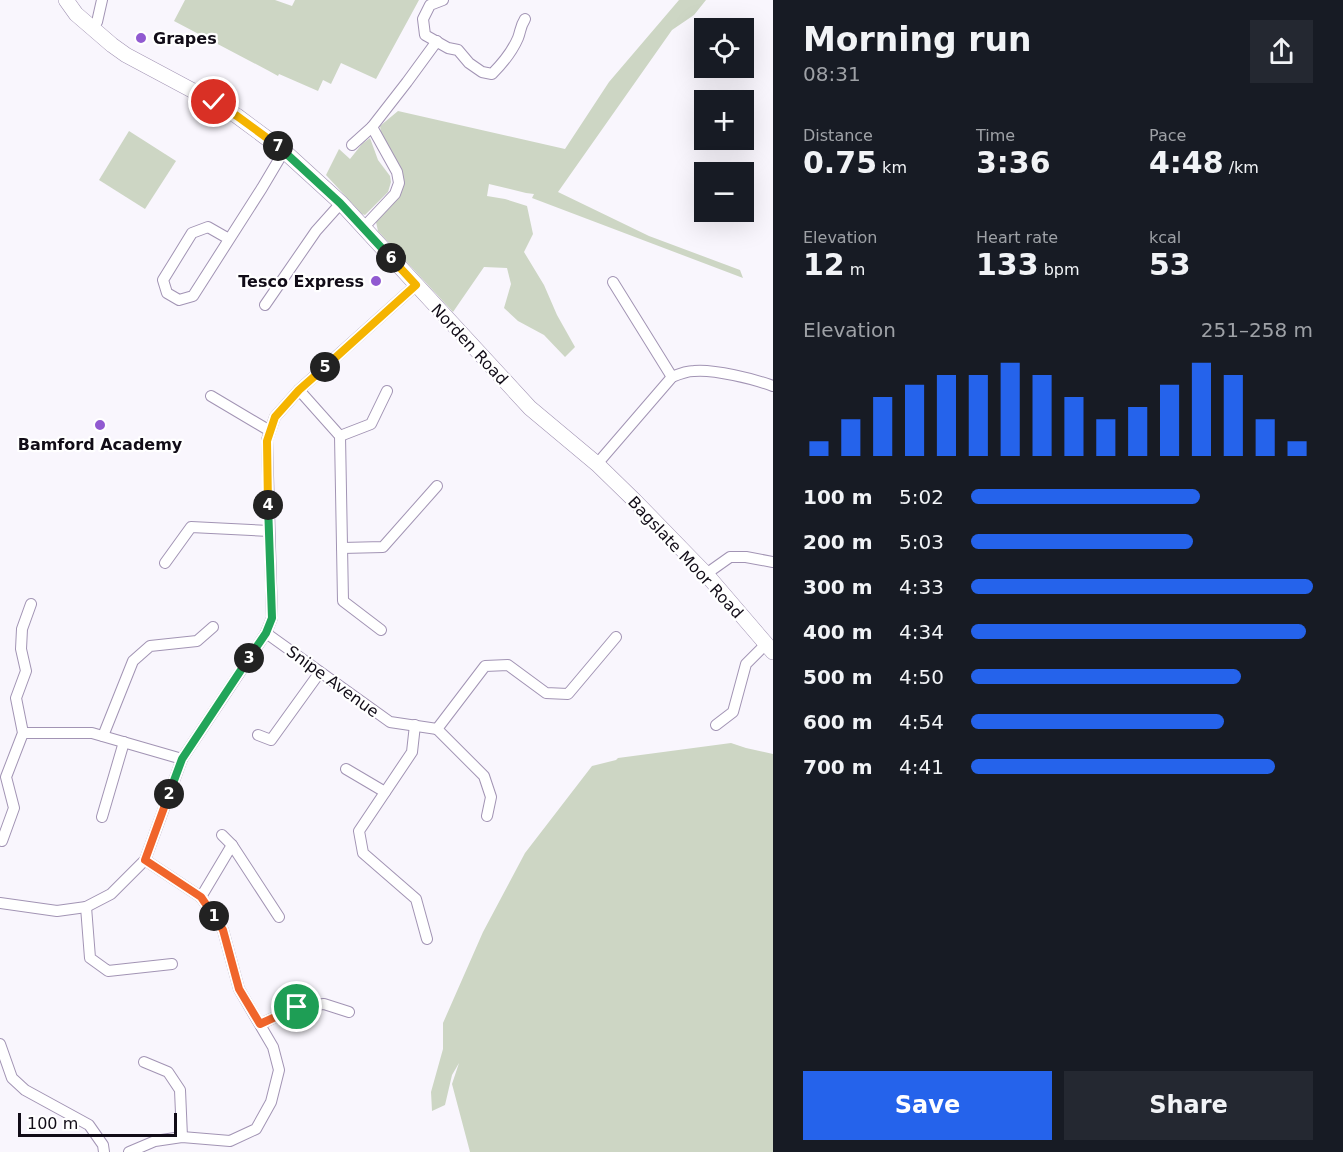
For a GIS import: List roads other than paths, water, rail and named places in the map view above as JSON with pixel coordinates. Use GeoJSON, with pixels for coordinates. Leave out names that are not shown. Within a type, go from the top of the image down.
{"type":"FeatureCollection","features":[{"type":"Feature","properties":{"kind":"street"},"geometry":{"type":"LineString","coordinates":[[56,0],[76,14]]}},
{"type":"Feature","properties":{"kind":"street","name":"Norden Road"},"geometry":{"type":"LineString","coordinates":[[66,0],[76,14],[104,40],[126,55],[237,116],[284,151],[340,203],[530,408],[597,464]]}},
{"type":"Feature","properties":{"kind":"street"},"geometry":{"type":"LineString","coordinates":[[91,28],[97,22],[102,0]]}},
{"type":"Feature","properties":{"kind":"street"},"geometry":{"type":"LineString","coordinates":[[444,0],[430,5],[423,19],[425,35],[448,48],[458,50],[469,63],[482,72],[492,74],[504,62],[525,19]]}},
{"type":"Feature","properties":{"kind":"street"},"geometry":{"type":"LineString","coordinates":[[352,146],[372,127],[437,41]]}},
{"type":"Feature","properties":{"kind":"street"},"geometry":{"type":"LineString","coordinates":[[363,228],[395,194],[399,183],[397,172],[372,127]]}},
{"type":"Feature","properties":{"kind":"street"},"geometry":{"type":"LineString","coordinates":[[229,239],[208,227],[192,233],[163,280],[167,293],[179,300],[193,296],[262,188],[284,151]]}},
{"type":"Feature","properties":{"kind":"street"},"geometry":{"type":"LineString","coordinates":[[265,305],[316,231],[340,203]]}},
{"type":"Feature","properties":{"kind":"street"},"geometry":{"type":"LineString","coordinates":[[613,282],[672,377]]}},
{"type":"Feature","properties":{"kind":"street"},"geometry":{"type":"LineString","coordinates":[[0,903],[57,911],[86,907],[111,894],[145,860],[182,759],[266,633],[272,618],[267,441],[275,417],[299,390],[416,285]]}},
{"type":"Feature","properties":{"kind":"street"},"geometry":{"type":"LineString","coordinates":[[597,464],[672,377],[694,371],[710,371],[759,380],[773,386]]}},
{"type":"Feature","properties":{"kind":"street"},"geometry":{"type":"LineString","coordinates":[[299,390],[340,436],[344,601],[381,630]]}},
{"type":"Feature","properties":{"kind":"street"},"geometry":{"type":"LineString","coordinates":[[340,436],[371,424],[387,391]]}},
{"type":"Feature","properties":{"kind":"street"},"geometry":{"type":"LineString","coordinates":[[211,396],[270,430]]}},
{"type":"Feature","properties":{"kind":"street","name":"Bagslate Moor Road"},"geometry":{"type":"LineString","coordinates":[[597,464],[706,574],[769,648]]}},
{"type":"Feature","properties":{"kind":"street"},"geometry":{"type":"LineString","coordinates":[[342,548],[384,547],[437,486]]}},
{"type":"Feature","properties":{"kind":"street"},"geometry":{"type":"LineString","coordinates":[[165,563],[191,527],[269,531]]}},
{"type":"Feature","properties":{"kind":"street"},"geometry":{"type":"LineString","coordinates":[[706,574],[730,557],[746,557],[773,562]]}},
{"type":"Feature","properties":{"kind":"street"},"geometry":{"type":"LineString","coordinates":[[2,841],[14,808],[6,777],[23,733],[16,698],[26,671],[21,650],[22,629],[31,604]]}},
{"type":"Feature","properties":{"kind":"street"},"geometry":{"type":"LineString","coordinates":[[103,736],[133,661],[150,646],[197,641],[213,627]]}},
{"type":"Feature","properties":{"kind":"street","name":"Snipe Avenue"},"geometry":{"type":"LineString","coordinates":[[266,633],[390,722],[437,729]]}},
{"type":"Feature","properties":{"kind":"street"},"geometry":{"type":"LineString","coordinates":[[487,816],[491,797],[484,776],[437,729],[485,666],[508,665],[546,693],[568,694],[616,637]]}},
{"type":"Feature","properties":{"kind":"street"},"geometry":{"type":"LineString","coordinates":[[716,725],[733,712],[746,664],[769,648]]}},
{"type":"Feature","properties":{"kind":"street"},"geometry":{"type":"LineString","coordinates":[[258,735],[271,740],[320,672]]}},
{"type":"Feature","properties":{"kind":"street"},"geometry":{"type":"LineString","coordinates":[[415,725],[412,752],[359,831],[363,854],[416,899],[427,939]]}},
{"type":"Feature","properties":{"kind":"street"},"geometry":{"type":"LineString","coordinates":[[23,733],[92,733],[182,759]]}},
{"type":"Feature","properties":{"kind":"street"},"geometry":{"type":"LineString","coordinates":[[102,817],[124,742]]}},
{"type":"Feature","properties":{"kind":"street"},"geometry":{"type":"LineString","coordinates":[[346,769],[385,792]]}},
{"type":"Feature","properties":{"kind":"street"},"geometry":{"type":"LineString","coordinates":[[222,835],[232,845],[279,918]]}},
{"type":"Feature","properties":{"kind":"street"},"geometry":{"type":"LineString","coordinates":[[201,897],[232,845]]}},
{"type":"Feature","properties":{"kind":"street"},"geometry":{"type":"LineString","coordinates":[[129,1152],[155,1141],[182,1137],[230,1141],[256,1129],[271,1102],[279,1070],[273,1047],[239,989],[223,930],[201,897],[145,860]]}},
{"type":"Feature","properties":{"kind":"street"},"geometry":{"type":"LineString","coordinates":[[86,907],[90,958],[108,972],[172,964]]}},
{"type":"Feature","properties":{"kind":"street"},"geometry":{"type":"LineString","coordinates":[[260,1024],[297,1007],[324,1004],[349,1012]]}},
{"type":"Feature","properties":{"kind":"street"},"geometry":{"type":"LineString","coordinates":[[0,1045],[12,1078],[26,1090],[89,1125],[103,1145],[104,1152]]}},
{"type":"Feature","properties":{"kind":"street"},"geometry":{"type":"LineString","coordinates":[[144,1062],[168,1072],[180,1090],[182,1137]]}},
{"type":"Feature","properties":{"kind":"place","name":"Grapes"},"geometry":{"type":"Point","coordinates":[141,38]}},
{"type":"Feature","properties":{"kind":"place","name":"Tesco Express"},"geometry":{"type":"Point","coordinates":[376,281]}},
{"type":"Feature","properties":{"kind":"place","name":"Bamford Academy"},"geometry":{"type":"Point","coordinates":[100,425]}}]}
